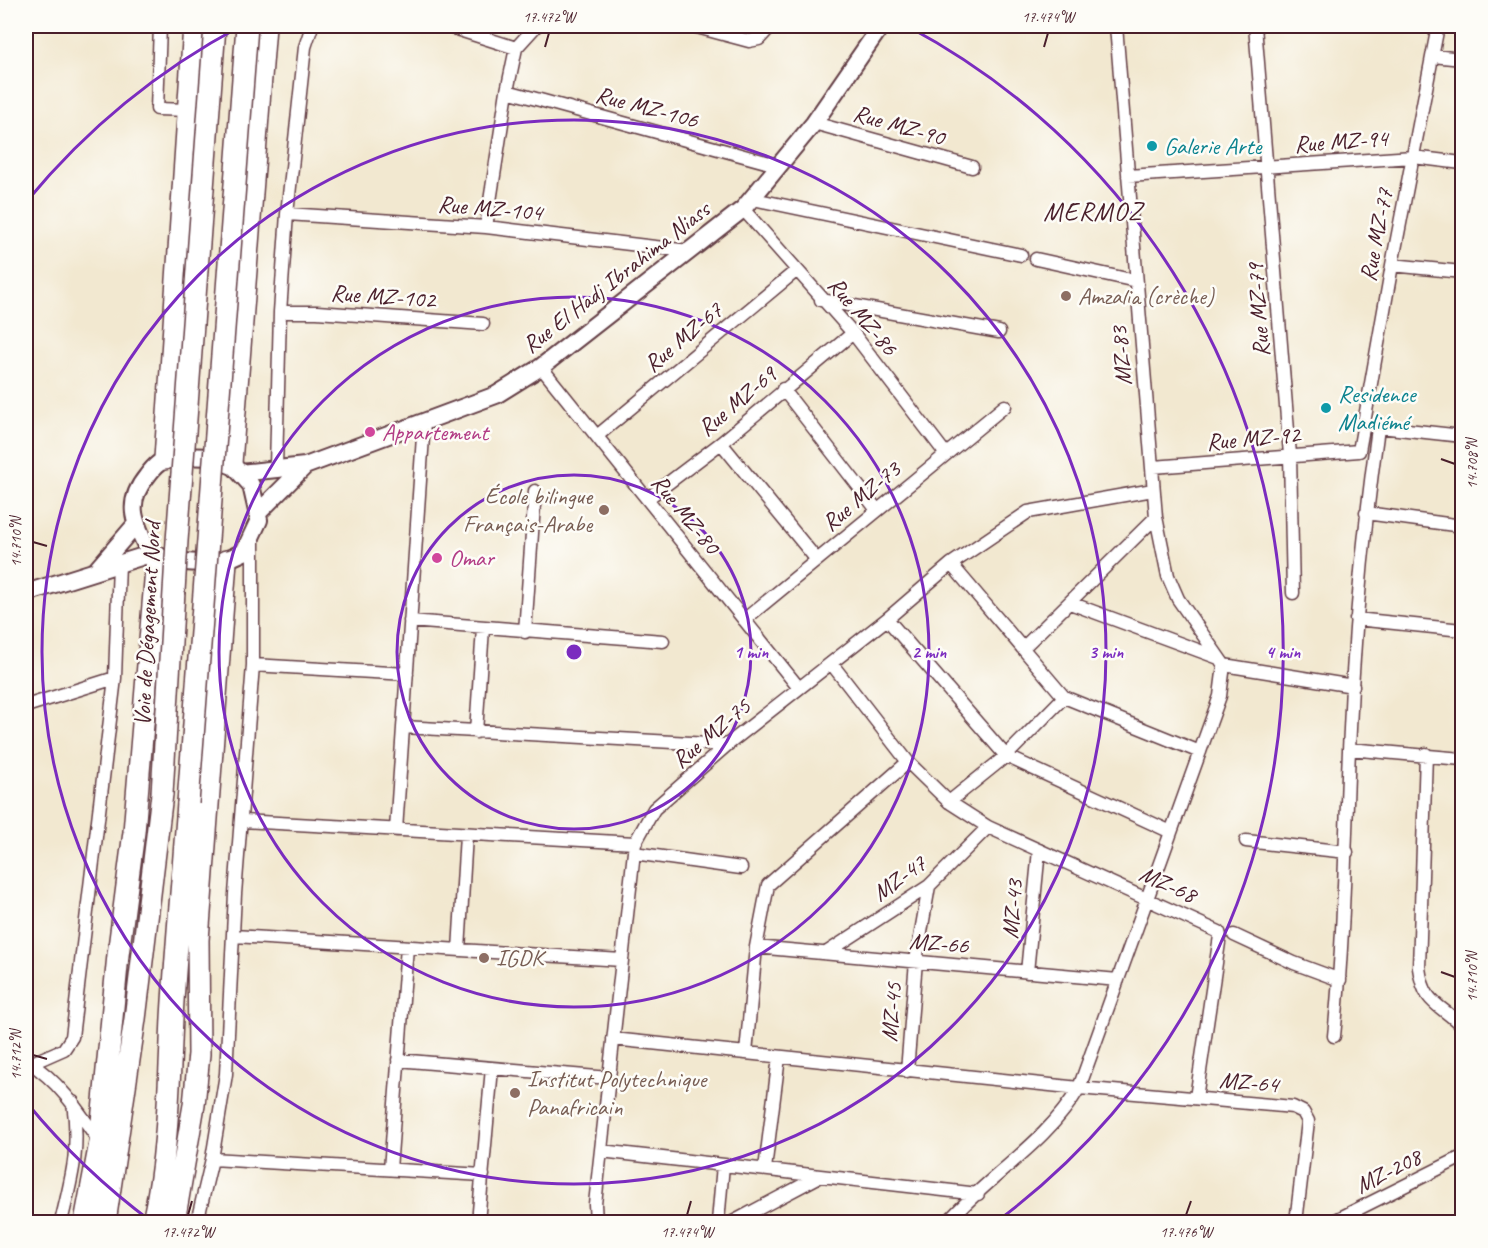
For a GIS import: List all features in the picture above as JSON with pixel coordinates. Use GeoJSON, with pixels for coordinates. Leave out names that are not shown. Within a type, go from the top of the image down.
{"type":"FeatureCollection","features":[{"type":"Feature","properties":{"kind":"highway"},"geometry":{"type":"LineString","coordinates":[[165,459],[194,26]]}},
{"type":"Feature","properties":{"kind":"highway","name":"Voie de Dégagement Nord"},"geometry":{"type":"LineString","coordinates":[[105,1222],[135,1019],[162,794],[177,541],[215,26]]}},
{"type":"Feature","properties":{"kind":"highway"},"geometry":{"type":"LineString","coordinates":[[153,1222],[163,1165],[171,1089],[172,1018],[247,26]]}},
{"type":"Feature","properties":{"kind":"highway"},"geometry":{"type":"LineString","coordinates":[[235,468],[265,26]]}},
{"type":"Feature","properties":{"kind":"highway"},"geometry":{"type":"LineString","coordinates":[[84,1222],[100,1143],[134,832],[154,555]]}},
{"type":"Feature","properties":{"kind":"highway"},"geometry":{"type":"LineString","coordinates":[[174,1222],[199,1054],[198,940],[225,561]]}},
{"type":"Feature","properties":{"kind":"highway"},"geometry":{"type":"LineString","coordinates":[[125,900],[135,1019]]}},
{"type":"Feature","properties":{"kind":"highway"},"geometry":{"type":"LineString","coordinates":[[171,1089],[198,979]]}},
{"type":"Feature","properties":{"kind":"street"},"geometry":{"type":"LineString","coordinates":[[160,26],[158,109],[189,110]]}},
{"type":"Feature","properties":{"kind":"street"},"geometry":{"type":"LineString","coordinates":[[276,467],[280,312],[287,214],[305,47],[312,26]]}},
{"type":"Feature","properties":{"kind":"street"},"geometry":{"type":"LineString","coordinates":[[447,26],[516,48]]}},
{"type":"Feature","properties":{"kind":"street"},"geometry":{"type":"LineString","coordinates":[[486,227],[507,90],[516,48],[536,26]]}},
{"type":"Feature","properties":{"kind":"street"},"geometry":{"type":"LineString","coordinates":[[693,26],[742,41],[759,39],[771,26]]}},
{"type":"Feature","properties":{"kind":"street","name":"Rue El Hadj Ibrahima Niass"},"geometry":{"type":"LineString","coordinates":[[235,468],[304,465],[495,395],[541,367],[748,204],[777,165],[814,123],[880,26]]}},
{"type":"Feature","properties":{"kind":"street","name":"MZ-83"},"geometry":{"type":"LineString","coordinates":[[1116,26],[1156,517],[1168,576],[1178,599],[1221,662]]}},
{"type":"Feature","properties":{"kind":"street","name":"Rue MZ-79"},"geometry":{"type":"LineString","coordinates":[[1255,26],[1290,454],[1293,593]]}},
{"type":"Feature","properties":{"kind":"street","name":"Rue MZ-77"},"geometry":{"type":"LineString","coordinates":[[1357,452],[1361,447],[1392,265],[1438,26]]}},
{"type":"Feature","properties":{"kind":"street"},"geometry":{"type":"LineString","coordinates":[[1433,56],[1462,59]]}},
{"type":"Feature","properties":{"kind":"street","name":"Rue MZ-106"},"geometry":{"type":"LineString","coordinates":[[507,90],[777,165]]}},
{"type":"Feature","properties":{"kind":"street","name":"Rue MZ-90"},"geometry":{"type":"LineString","coordinates":[[814,123],[972,167]]}},
{"type":"Feature","properties":{"kind":"street","name":"Rue MZ-94"},"geometry":{"type":"LineString","coordinates":[[1128,176],[1413,157],[1462,163]]}},
{"type":"Feature","properties":{"kind":"street"},"geometry":{"type":"LineString","coordinates":[[748,204],[1021,255]]}},
{"type":"Feature","properties":{"kind":"street","name":"Rue MZ-86"},"geometry":{"type":"LineString","coordinates":[[748,204],[797,270],[821,300],[853,333],[945,453]]}},
{"type":"Feature","properties":{"kind":"street","name":"Rue MZ-104"},"geometry":{"type":"LineString","coordinates":[[287,214],[486,227],[689,251]]}},
{"type":"Feature","properties":{"kind":"street"},"geometry":{"type":"LineString","coordinates":[[1036,259],[1136,281]]}},
{"type":"Feature","properties":{"kind":"street"},"geometry":{"type":"LineString","coordinates":[[1392,265],[1462,272]]}},
{"type":"Feature","properties":{"kind":"street","name":"Rue MZ-67"},"geometry":{"type":"LineString","coordinates":[[597,436],[797,270]]}},
{"type":"Feature","properties":{"kind":"street"},"geometry":{"type":"LineString","coordinates":[[821,300],[999,332]]}},
{"type":"Feature","properties":{"kind":"street","name":"Rue MZ-102"},"geometry":{"type":"LineString","coordinates":[[280,312],[317,312],[483,324]]}},
{"type":"Feature","properties":{"kind":"street","name":"Rue MZ-69"},"geometry":{"type":"LineString","coordinates":[[647,499],[721,443],[853,333]]}},
{"type":"Feature","properties":{"kind":"street","name":"Rue MZ-80"},"geometry":{"type":"LineString","coordinates":[[541,367],[799,688]]}},
{"type":"Feature","properties":{"kind":"street"},"geometry":{"type":"LineString","coordinates":[[783,389],[877,510]]}},
{"type":"Feature","properties":{"kind":"street","name":"Rue MZ-73"},"geometry":{"type":"LineString","coordinates":[[744,620],[1005,406]]}},
{"type":"Feature","properties":{"kind":"street"},"geometry":{"type":"LineString","coordinates":[[396,830],[424,422]]}},
{"type":"Feature","properties":{"kind":"street"},"geometry":{"type":"LineString","coordinates":[[1364,425],[1462,436]]}},
{"type":"Feature","properties":{"kind":"street"},"geometry":{"type":"LineString","coordinates":[[1334,1036],[1340,980],[1347,852],[1349,749],[1356,620],[1366,513],[1378,428]]}},
{"type":"Feature","properties":{"kind":"street"},"geometry":{"type":"LineString","coordinates":[[721,443],[817,560]]}},
{"type":"Feature","properties":{"kind":"street","name":"Rue MZ-92"},"geometry":{"type":"LineString","coordinates":[[1153,467],[1290,454],[1357,452]]}},
{"type":"Feature","properties":{"kind":"street"},"geometry":{"type":"LineString","coordinates":[[26,593],[98,568],[154,555],[168,561],[218,564],[244,552],[259,520],[251,485],[235,468],[217,458],[173,456],[158,462],[138,486],[132,502],[136,524],[154,555]]}},
{"type":"Feature","properties":{"kind":"street","name":"Rue El Hadj Ibrahima Niass"},"geometry":{"type":"LineString","coordinates":[[258,513],[304,465]]}},
{"type":"Feature","properties":{"kind":"street"},"geometry":{"type":"LineString","coordinates":[[525,632],[535,490]]}},
{"type":"Feature","properties":{"kind":"street","name":"Rue MZ-75"},"geometry":{"type":"LineString","coordinates":[[596,1222],[595,1204],[635,848],[654,809],[727,745],[886,619],[951,564],[1028,512],[1153,490]]}},
{"type":"Feature","properties":{"kind":"street"},"geometry":{"type":"LineString","coordinates":[[1366,513],[1462,526]]}},
{"type":"Feature","properties":{"kind":"street"},"geometry":{"type":"LineString","coordinates":[[1024,647],[1156,517]]}},
{"type":"Feature","properties":{"kind":"street"},"geometry":{"type":"LineString","coordinates":[[98,568],[136,524]]}},
{"type":"Feature","properties":{"kind":"street"},"geometry":{"type":"LineString","coordinates":[[197,1222],[212,1159],[226,1074],[235,894],[243,821],[253,665],[253,532]]}},
{"type":"Feature","properties":{"kind":"street"},"geometry":{"type":"LineString","coordinates":[[28,1062],[64,1049],[72,1037],[115,678],[119,562]]}},
{"type":"Feature","properties":{"kind":"street"},"geometry":{"type":"LineString","coordinates":[[951,564],[1024,647],[1064,697],[1200,752]]}},
{"type":"Feature","properties":{"kind":"street"},"geometry":{"type":"LineString","coordinates":[[1070,603],[1221,662],[1353,686]]}},
{"type":"Feature","properties":{"kind":"street"},"geometry":{"type":"LineString","coordinates":[[886,619],[1006,756],[1171,832]]}},
{"type":"Feature","properties":{"kind":"street"},"geometry":{"type":"LineString","coordinates":[[1356,620],[1462,630]]}},
{"type":"Feature","properties":{"kind":"street"},"geometry":{"type":"LineString","coordinates":[[410,621],[525,632],[663,641]]}},
{"type":"Feature","properties":{"kind":"street"},"geometry":{"type":"LineString","coordinates":[[476,732],[483,628]]}},
{"type":"Feature","properties":{"kind":"street"},"geometry":{"type":"LineString","coordinates":[[948,1222],[1050,1128],[1066,1110],[1079,1088],[1220,696],[1221,662]]}},
{"type":"Feature","properties":{"kind":"street","name":"MZ-68"},"geometry":{"type":"LineString","coordinates":[[831,663],[908,762],[949,802],[988,827],[1216,929],[1221,936],[1196,1098]]}},
{"type":"Feature","properties":{"kind":"street"},"geometry":{"type":"LineString","coordinates":[[253,665],[407,674]]}},
{"type":"Feature","properties":{"kind":"street"},"geometry":{"type":"LineString","coordinates":[[26,706],[115,678]]}},
{"type":"Feature","properties":{"kind":"street"},"geometry":{"type":"LineString","coordinates":[[949,802],[1006,756],[1064,697]]}},
{"type":"Feature","properties":{"kind":"street"},"geometry":{"type":"LineString","coordinates":[[403,727],[727,745]]}},
{"type":"Feature","properties":{"kind":"street"},"geometry":{"type":"LineString","coordinates":[[1349,749],[1426,754],[1462,759]]}},
{"type":"Feature","properties":{"kind":"street"},"geometry":{"type":"LineString","coordinates":[[1426,754],[1419,968],[1422,988],[1434,1004],[1462,1026]]}},
{"type":"Feature","properties":{"kind":"street"},"geometry":{"type":"LineString","coordinates":[[746,1053],[756,947],[768,885],[908,762]]}},
{"type":"Feature","properties":{"kind":"street"},"geometry":{"type":"LineString","coordinates":[[243,821],[635,848],[741,868]]}},
{"type":"Feature","properties":{"kind":"street","name":"MZ-47"},"geometry":{"type":"LineString","coordinates":[[826,953],[929,886],[988,827]]}},
{"type":"Feature","properties":{"kind":"street"},"geometry":{"type":"LineString","coordinates":[[459,950],[465,835]]}},
{"type":"Feature","properties":{"kind":"street"},"geometry":{"type":"LineString","coordinates":[[1246,841],[1347,852]]}},
{"type":"Feature","properties":{"kind":"street","name":"MZ-43"},"geometry":{"type":"LineString","coordinates":[[1027,972],[1039,850]]}},
{"type":"Feature","properties":{"kind":"street","name":"MZ-45"},"geometry":{"type":"LineString","coordinates":[[907,1071],[916,961],[929,886]]}},
{"type":"Feature","properties":{"kind":"street"},"geometry":{"type":"LineString","coordinates":[[1234,935],[1294,963],[1340,980]]}},
{"type":"Feature","properties":{"kind":"street"},"geometry":{"type":"LineString","coordinates":[[234,936],[622,960]]}},
{"type":"Feature","properties":{"kind":"street"},"geometry":{"type":"LineString","coordinates":[[390,1169],[407,947]]}},
{"type":"Feature","properties":{"kind":"street","name":"MZ-66"},"geometry":{"type":"LineString","coordinates":[[756,947],[1118,980]]}},
{"type":"Feature","properties":{"kind":"street","name":"MZ-64"},"geometry":{"type":"LineString","coordinates":[[613,1039],[907,1071],[1293,1107],[1303,1112],[1308,1121],[1296,1222]]}},
{"type":"Feature","properties":{"kind":"street"},"geometry":{"type":"LineString","coordinates":[[765,1169],[779,1057]]}},
{"type":"Feature","properties":{"kind":"street"},"geometry":{"type":"LineString","coordinates":[[398,1060],[609,1078]]}},
{"type":"Feature","properties":{"kind":"street"},"geometry":{"type":"LineString","coordinates":[[28,1062],[54,1081],[72,1102],[100,1143]]}},
{"type":"Feature","properties":{"kind":"street"},"geometry":{"type":"LineString","coordinates":[[478,1222],[492,1068]]}},
{"type":"Feature","properties":{"kind":"street"},"geometry":{"type":"LineString","coordinates":[[61,1222],[76,1161],[77,1129],[72,1102]]}},
{"type":"Feature","properties":{"kind":"street"},"geometry":{"type":"LineString","coordinates":[[601,1151],[978,1194]]}},
{"type":"Feature","properties":{"kind":"street","name":"MZ-208"},"geometry":{"type":"LineString","coordinates":[[1332,1222],[1462,1157]]}},
{"type":"Feature","properties":{"kind":"street"},"geometry":{"type":"LineString","coordinates":[[212,1159],[483,1175]]}},
{"type":"Feature","properties":{"kind":"street"},"geometry":{"type":"LineString","coordinates":[[718,1222],[723,1164]]}},
{"type":"Feature","properties":{"kind":"street"},"geometry":{"type":"LineString","coordinates":[[733,1222],[819,1176]]}},
{"type":"Feature","properties":{"kind":"place","name":"Galerie Arte"},"geometry":{"type":"Point","coordinates":[1152,146]}},
{"type":"Feature","properties":{"kind":"place","name":"Amzalia (crèche)"},"geometry":{"type":"Point","coordinates":[1066,296]}},
{"type":"Feature","properties":{"kind":"place","name":"Residence Madiémé"},"geometry":{"type":"Point","coordinates":[1326,408]}},
{"type":"Feature","properties":{"kind":"place","name":"Appartement"},"geometry":{"type":"Point","coordinates":[370,432]}},
{"type":"Feature","properties":{"kind":"place","name":"École bilingue Français-Arabe"},"geometry":{"type":"Point","coordinates":[604,510]}},
{"type":"Feature","properties":{"kind":"place","name":"Omar"},"geometry":{"type":"Point","coordinates":[437,558]}},
{"type":"Feature","properties":{"kind":"place","name":"IGDK"},"geometry":{"type":"Point","coordinates":[484,958]}},
{"type":"Feature","properties":{"kind":"place","name":"Institut Polytechnique Panafricain"},"geometry":{"type":"Point","coordinates":[515,1093]}},
{"type":"Feature","properties":{"kind":"district","name":"MERMOZ"},"geometry":{"type":"Point","coordinates":[1093,211]}}]}
